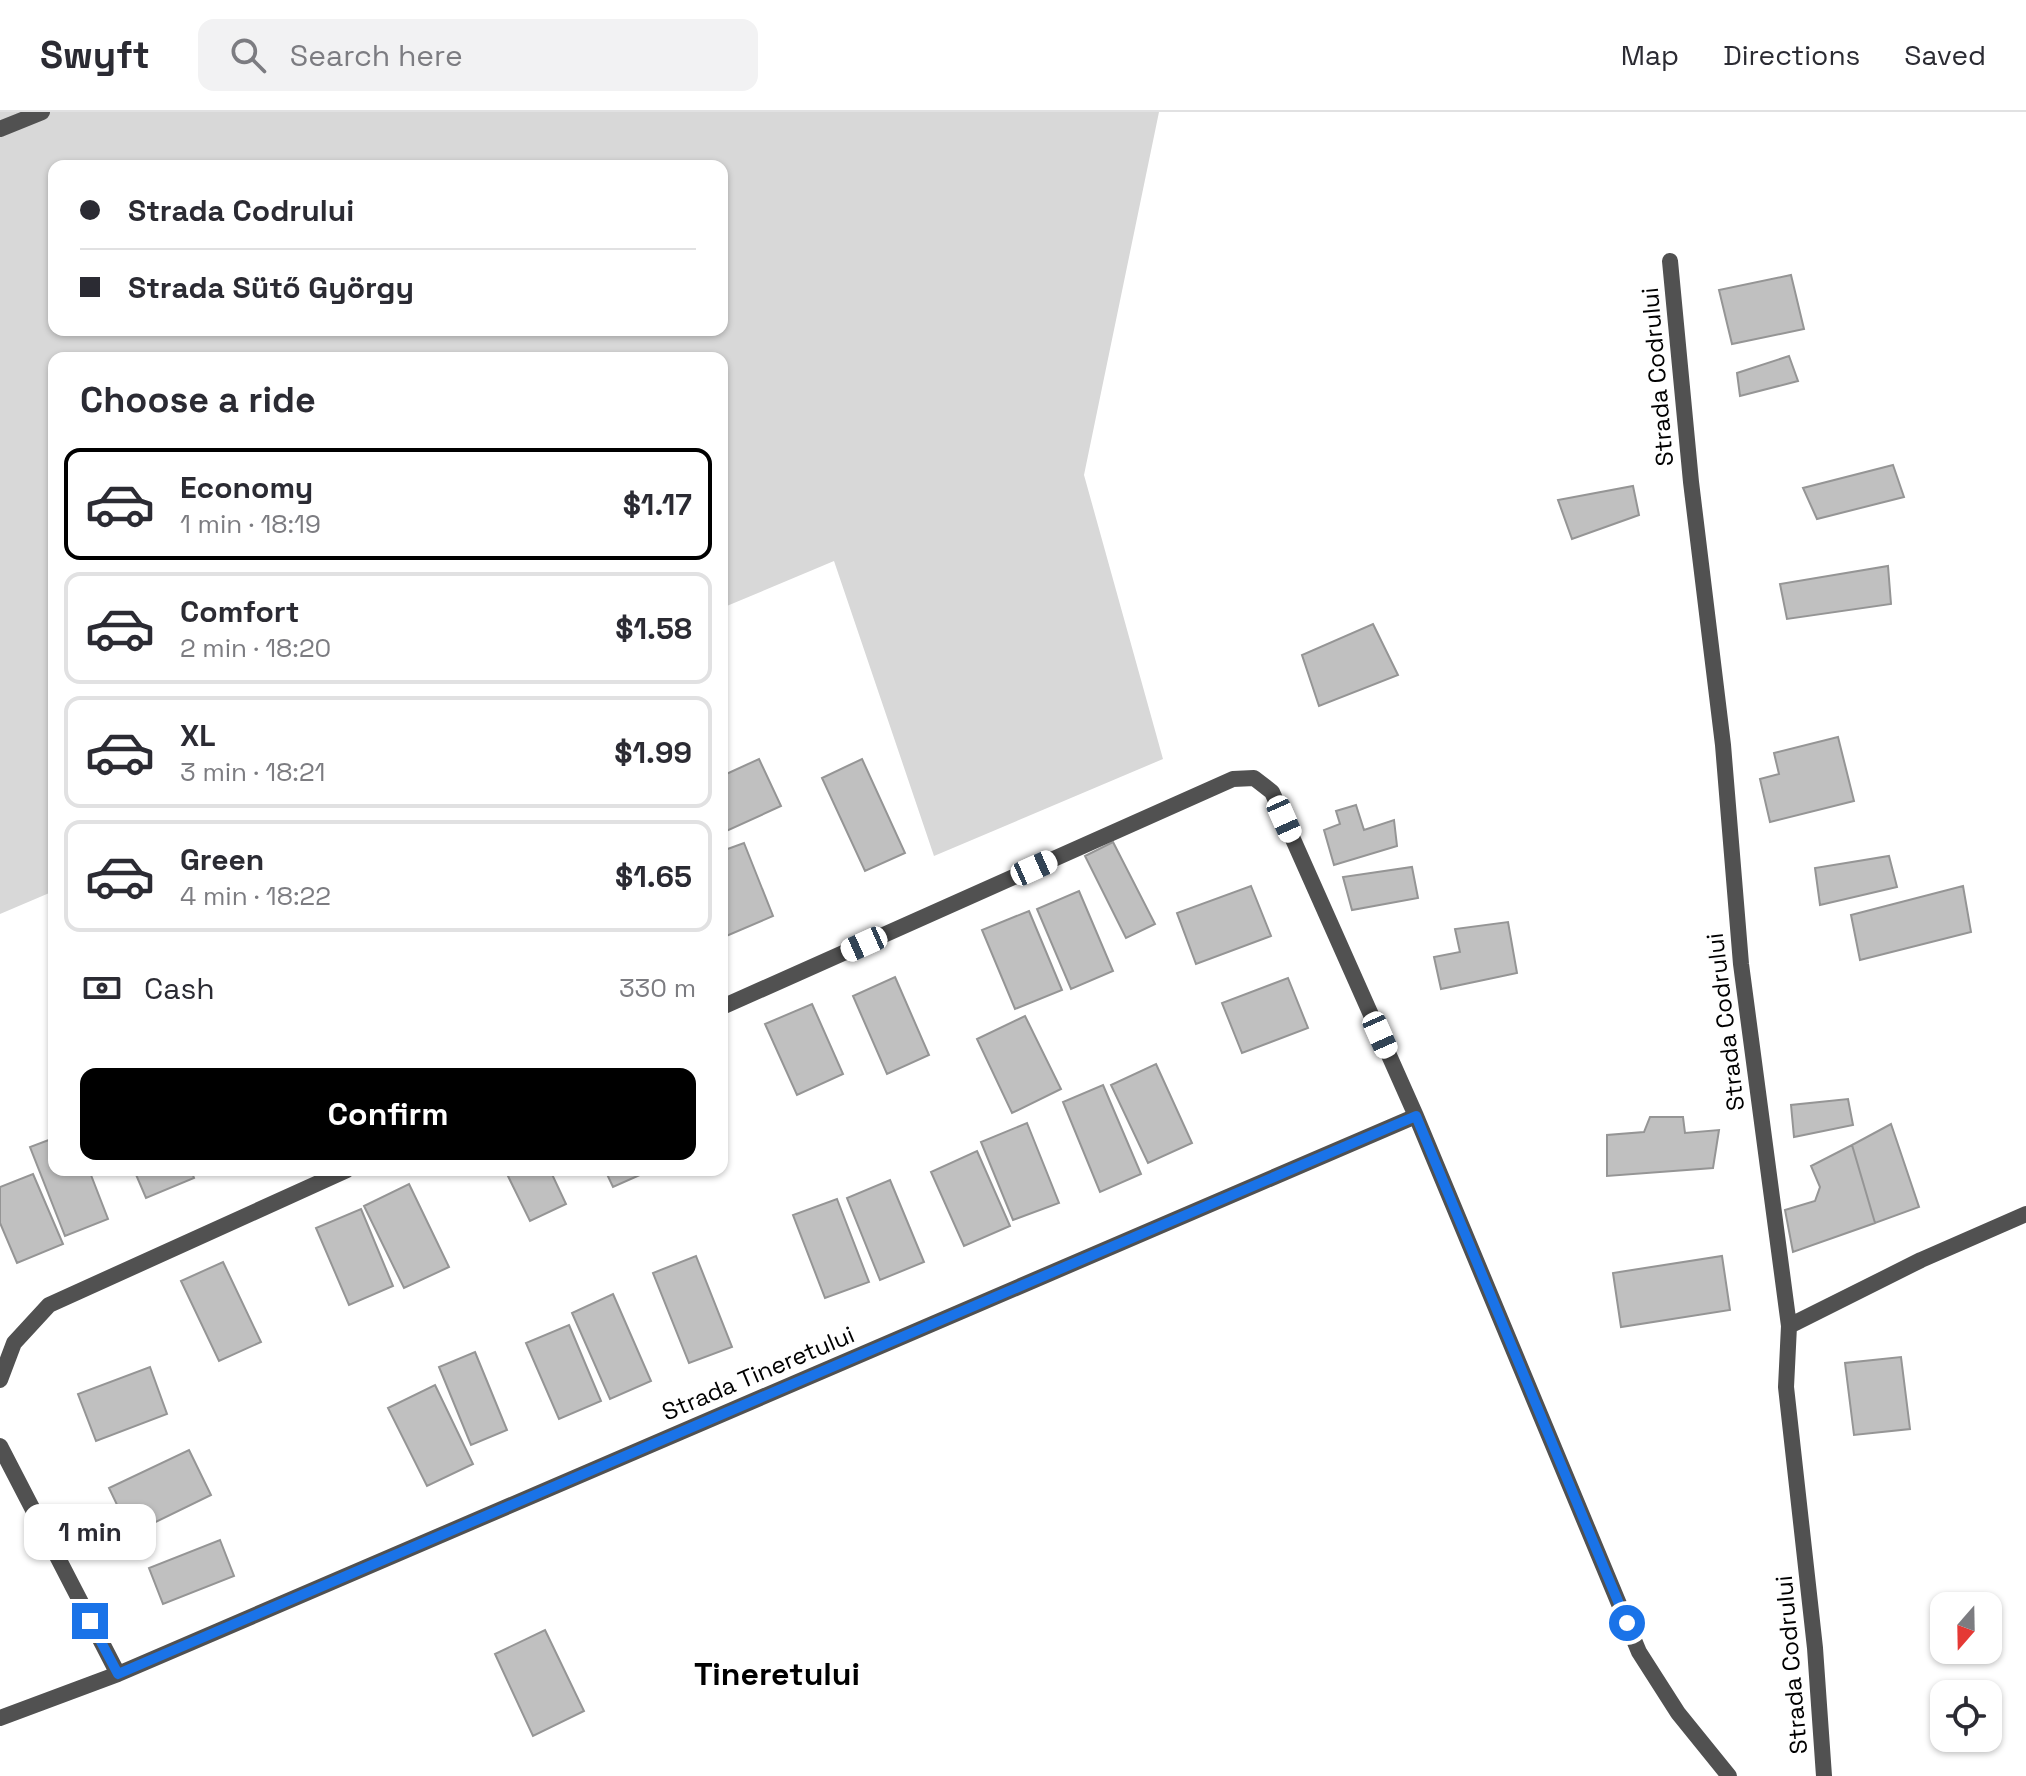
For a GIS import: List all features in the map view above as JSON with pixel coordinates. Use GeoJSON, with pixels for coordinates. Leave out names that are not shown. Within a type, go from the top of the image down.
{"type":"FeatureCollection","features":[{"type":"Feature","properties":{"kind":"street"},"geometry":{"type":"LineString","coordinates":[[0,129],[42,112]]}},
{"type":"Feature","properties":{"kind":"street","name":"Strada Codrului"},"geometry":{"type":"LineString","coordinates":[[1670,261],[1691,482],[1723,745],[1741,964],[1789,1326],[1786,1387],[1815,1648],[1824,1776]]}},
{"type":"Feature","properties":{"kind":"street"},"geometry":{"type":"LineString","coordinates":[[728,1004],[1233,779],[1254,778],[1272,792],[1416,1116],[1639,1652],[1678,1713],[1729,1776]]}},
{"type":"Feature","properties":{"kind":"street","name":"Strada Tineretului"},"geometry":{"type":"LineString","coordinates":[[0,1718],[118,1674],[1416,1116]]}},
{"type":"Feature","properties":{"kind":"street"},"geometry":{"type":"LineString","coordinates":[[0,1380],[14,1343],[49,1305],[334,1176]]}},
{"type":"Feature","properties":{"kind":"street"},"geometry":{"type":"LineString","coordinates":[[1789,1326],[1921,1260],[2026,1214]]}},
{"type":"Feature","properties":{"kind":"street"},"geometry":{"type":"LineString","coordinates":[[0,1446],[118,1674]]}},
{"type":"Feature","properties":{"kind":"shaded area"},"geometry":{"type":"Polygon","coordinates":[[[0,112],[1159,112],[1084,475],[1163,759],[934,856],[834,561],[728,605],[728,352],[48,352],[48,894],[0,914],[0,112]]]}},
{"type":"Feature","properties":{"kind":"building"},"geometry":{"type":"Polygon","coordinates":[[[1791,275],[1804,329],[1732,344],[1719,290],[1791,275]]]}},
{"type":"Feature","properties":{"kind":"building"},"geometry":{"type":"Polygon","coordinates":[[[1789,356],[1798,381],[1740,396],[1737,373],[1789,356]]]}},
{"type":"Feature","properties":{"kind":"building"},"geometry":{"type":"Polygon","coordinates":[[[1893,465],[1904,497],[1817,519],[1803,488],[1893,465]]]}},
{"type":"Feature","properties":{"kind":"building"},"geometry":{"type":"Polygon","coordinates":[[[1633,486],[1639,515],[1572,539],[1558,500],[1633,486]]]}},
{"type":"Feature","properties":{"kind":"building"},"geometry":{"type":"Polygon","coordinates":[[[1888,566],[1891,604],[1787,619],[1780,584],[1888,566]]]}},
{"type":"Feature","properties":{"kind":"building"},"geometry":{"type":"Polygon","coordinates":[[[1373,624],[1398,675],[1319,706],[1302,655],[1373,624]]]}},
{"type":"Feature","properties":{"kind":"building"},"geometry":{"type":"Polygon","coordinates":[[[1838,737],[1854,801],[1770,822],[1760,779],[1779,774],[1774,753],[1838,737]]]}},
{"type":"Feature","properties":{"kind":"building"},"geometry":{"type":"Polygon","coordinates":[[[759,759],[781,806],[728,830],[728,773],[759,759]]]}},
{"type":"Feature","properties":{"kind":"building"},"geometry":{"type":"Polygon","coordinates":[[[862,759],[905,853],[865,871],[822,778],[862,759]]]}},
{"type":"Feature","properties":{"kind":"building"},"geometry":{"type":"Polygon","coordinates":[[[1356,805],[1364,830],[1394,820],[1397,846],[1334,865],[1324,830],[1340,824],[1336,811],[1356,805]]]}},
{"type":"Feature","properties":{"kind":"building"},"geometry":{"type":"Polygon","coordinates":[[[1113,842],[1155,924],[1126,938],[1085,856],[1113,842]]]}},
{"type":"Feature","properties":{"kind":"building"},"geometry":{"type":"Polygon","coordinates":[[[744,843],[773,916],[728,935],[728,849],[744,843]]]}},
{"type":"Feature","properties":{"kind":"building"},"geometry":{"type":"Polygon","coordinates":[[[1889,856],[1897,887],[1820,905],[1815,868],[1889,856]]]}},
{"type":"Feature","properties":{"kind":"building"},"geometry":{"type":"Polygon","coordinates":[[[1412,867],[1418,898],[1352,910],[1343,877],[1412,867]]]}},
{"type":"Feature","properties":{"kind":"building"},"geometry":{"type":"Polygon","coordinates":[[[1251,886],[1271,936],[1196,964],[1177,913],[1251,886]]]}},
{"type":"Feature","properties":{"kind":"building"},"geometry":{"type":"Polygon","coordinates":[[[1963,886],[1971,932],[1860,960],[1851,915],[1963,886]]]}},
{"type":"Feature","properties":{"kind":"building"},"geometry":{"type":"Polygon","coordinates":[[[1079,891],[1113,971],[1071,989],[1037,909],[1079,891]]]}},
{"type":"Feature","properties":{"kind":"building"},"geometry":{"type":"Polygon","coordinates":[[[1029,911],[1062,990],[1015,1009],[982,930],[1029,911]]]}},
{"type":"Feature","properties":{"kind":"building"},"geometry":{"type":"Polygon","coordinates":[[[1508,922],[1517,973],[1441,989],[1434,957],[1460,952],[1455,929],[1508,922]]]}},
{"type":"Feature","properties":{"kind":"building"},"geometry":{"type":"Polygon","coordinates":[[[895,977],[929,1055],[887,1074],[853,996],[895,977]]]}},
{"type":"Feature","properties":{"kind":"building"},"geometry":{"type":"Polygon","coordinates":[[[1288,978],[1308,1028],[1242,1053],[1222,1003],[1288,978]]]}},
{"type":"Feature","properties":{"kind":"building"},"geometry":{"type":"Polygon","coordinates":[[[812,1004],[843,1074],[797,1095],[765,1024],[812,1004]]]}},
{"type":"Feature","properties":{"kind":"building"},"geometry":{"type":"Polygon","coordinates":[[[1025,1016],[1061,1089],[1012,1113],[977,1039],[1025,1016]]]}},
{"type":"Feature","properties":{"kind":"building"},"geometry":{"type":"Polygon","coordinates":[[[1156,1064],[1192,1143],[1148,1163],[1111,1085],[1156,1064]]]}},
{"type":"Feature","properties":{"kind":"building"},"geometry":{"type":"Polygon","coordinates":[[[1103,1085],[1141,1174],[1100,1192],[1063,1102],[1103,1085]]]}},
{"type":"Feature","properties":{"kind":"building"},"geometry":{"type":"Polygon","coordinates":[[[1848,1099],[1853,1125],[1794,1137],[1791,1105],[1848,1099]]]}},
{"type":"Feature","properties":{"kind":"building"},"geometry":{"type":"Polygon","coordinates":[[[1650,1117],[1683,1117],[1685,1133],[1719,1130],[1713,1168],[1607,1176],[1607,1135],[1644,1132],[1650,1117]]]}},
{"type":"Feature","properties":{"kind":"building"},"geometry":{"type":"Polygon","coordinates":[[[1027,1123],[1059,1203],[1013,1220],[981,1142],[1027,1123]]]}},
{"type":"Feature","properties":{"kind":"building"},"geometry":{"type":"Polygon","coordinates":[[[1891,1124],[1919,1207],[1875,1223],[1852,1145],[1891,1124]]]}},
{"type":"Feature","properties":{"kind":"building"},"geometry":{"type":"Polygon","coordinates":[[[48,1140],[48,1176],[91,1176],[108,1219],[65,1236],[30,1147],[48,1140]]]}},
{"type":"Feature","properties":{"kind":"building"},"geometry":{"type":"Polygon","coordinates":[[[1852,1145],[1875,1223],[1793,1252],[1785,1210],[1815,1201],[1820,1187],[1811,1166],[1852,1145]]]}},
{"type":"Feature","properties":{"kind":"building"},"geometry":{"type":"Polygon","coordinates":[[[977,1151],[1010,1226],[964,1246],[931,1172],[977,1151]]]}},
{"type":"Feature","properties":{"kind":"building"},"geometry":{"type":"Polygon","coordinates":[[[33,1174],[63,1244],[17,1263],[0,1223],[0,1187],[33,1174]]]}},
{"type":"Feature","properties":{"kind":"building"},"geometry":{"type":"Polygon","coordinates":[[[137,1176],[193,1176],[194,1178],[146,1198],[137,1176]]]}},
{"type":"Feature","properties":{"kind":"building"},"geometry":{"type":"Polygon","coordinates":[[[508,1176],[553,1176],[566,1204],[530,1221],[508,1176]]]}},
{"type":"Feature","properties":{"kind":"building"},"geometry":{"type":"Polygon","coordinates":[[[608,1176],[638,1176],[613,1187],[608,1176]]]}},
{"type":"Feature","properties":{"kind":"building"},"geometry":{"type":"Polygon","coordinates":[[[890,1180],[924,1262],[880,1280],[847,1198],[890,1180]]]}},
{"type":"Feature","properties":{"kind":"building"},"geometry":{"type":"Polygon","coordinates":[[[409,1184],[449,1267],[404,1288],[364,1206],[409,1184]]]}},
{"type":"Feature","properties":{"kind":"building"},"geometry":{"type":"Polygon","coordinates":[[[837,1199],[869,1282],[825,1298],[793,1215],[837,1199]]]}},
{"type":"Feature","properties":{"kind":"building"},"geometry":{"type":"Polygon","coordinates":[[[361,1209],[393,1286],[349,1305],[316,1228],[361,1209]]]}},
{"type":"Feature","properties":{"kind":"building"},"geometry":{"type":"Polygon","coordinates":[[[696,1256],[732,1347],[689,1363],[653,1273],[696,1256]]]}},
{"type":"Feature","properties":{"kind":"building"},"geometry":{"type":"Polygon","coordinates":[[[1722,1256],[1730,1310],[1621,1327],[1613,1273],[1722,1256]]]}},
{"type":"Feature","properties":{"kind":"building"},"geometry":{"type":"Polygon","coordinates":[[[223,1262],[261,1342],[219,1361],[181,1281],[223,1262]]]}},
{"type":"Feature","properties":{"kind":"building"},"geometry":{"type":"Polygon","coordinates":[[[613,1294],[651,1381],[610,1399],[572,1313],[613,1294]]]}},
{"type":"Feature","properties":{"kind":"building"},"geometry":{"type":"Polygon","coordinates":[[[569,1325],[601,1401],[559,1419],[526,1343],[569,1325]]]}},
{"type":"Feature","properties":{"kind":"building"},"geometry":{"type":"Polygon","coordinates":[[[475,1352],[507,1430],[471,1445],[439,1367],[475,1352]]]}},
{"type":"Feature","properties":{"kind":"building"},"geometry":{"type":"Polygon","coordinates":[[[1901,1357],[1910,1429],[1854,1435],[1845,1363],[1901,1357]]]}},
{"type":"Feature","properties":{"kind":"building"},"geometry":{"type":"Polygon","coordinates":[[[150,1367],[167,1414],[96,1441],[78,1394],[150,1367]]]}},
{"type":"Feature","properties":{"kind":"building"},"geometry":{"type":"Polygon","coordinates":[[[435,1385],[473,1464],[427,1486],[388,1408],[435,1385]]]}},
{"type":"Feature","properties":{"kind":"building"},"geometry":{"type":"Polygon","coordinates":[[[189,1450],[211,1495],[131,1534],[109,1488],[189,1450]]]}},
{"type":"Feature","properties":{"kind":"building"},"geometry":{"type":"Polygon","coordinates":[[[220,1540],[234,1576],[163,1604],[149,1568],[220,1540]]]}},
{"type":"Feature","properties":{"kind":"building"},"geometry":{"type":"Polygon","coordinates":[[[545,1630],[584,1711],[533,1736],[495,1654],[545,1630]]]}},
{"type":"Feature","properties":{"kind":"district","name":"Tineretului"},"geometry":{"type":"Point","coordinates":[777,1674]}},
{"type":"Feature","properties":{"kind":"route"},"geometry":{"type":"LineString","coordinates":[[90,1621],[118,1674],[1416,1116],[1627,1623]]}}]}
